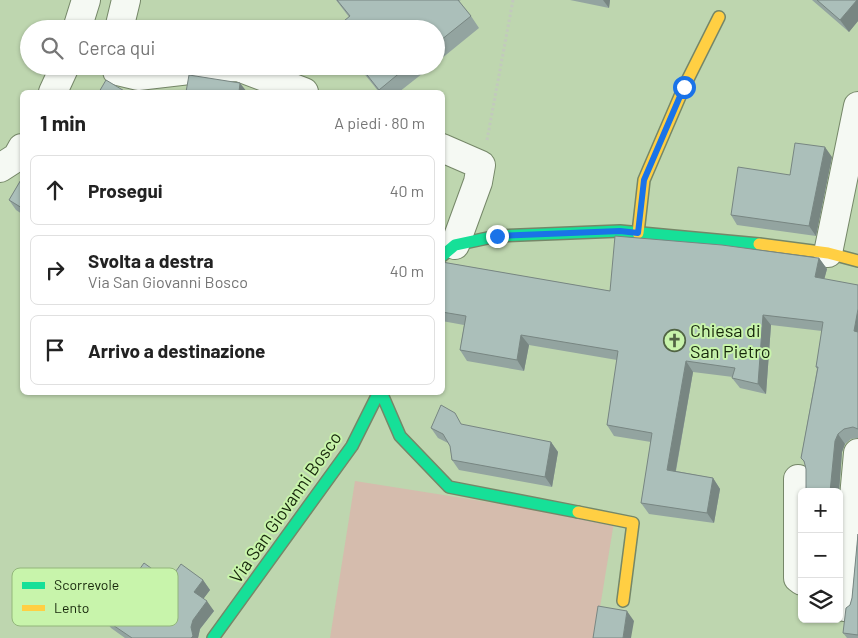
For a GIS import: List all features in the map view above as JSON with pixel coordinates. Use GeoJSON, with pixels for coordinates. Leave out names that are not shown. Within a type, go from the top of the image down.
{"type":"FeatureCollection","features":[{"type":"Feature","properties":{"kind":"street"},"geometry":{"type":"LineString","coordinates":[[80,20],[86,0]]}},
{"type":"Feature","properties":{"kind":"street"},"geometry":{"type":"LineString","coordinates":[[121,20],[126,0]]}},
{"type":"Feature","properties":{"kind":"street"},"geometry":{"type":"LineString","coordinates":[[638,233],[644,180],[684,87],[719,17]]}},
{"type":"Feature","properties":{"kind":"street"},"geometry":{"type":"LineString","coordinates":[[55,90],[61,75]]}},
{"type":"Feature","properties":{"kind":"street"},"geometry":{"type":"LineString","coordinates":[[134,75],[147,75]]}},
{"type":"Feature","properties":{"kind":"street"},"geometry":{"type":"LineString","coordinates":[[257,75],[298,90]]}},
{"type":"Feature","properties":{"kind":"street"},"geometry":{"type":"LineString","coordinates":[[828,253],[858,106]]}},
{"type":"Feature","properties":{"kind":"street"},"geometry":{"type":"LineString","coordinates":[[445,149],[482,165],[478,182],[449,250]]}},
{"type":"Feature","properties":{"kind":"street"},"geometry":{"type":"LineString","coordinates":[[0,168],[17,156],[20,151]]}},
{"type":"Feature","properties":{"kind":"street"},"geometry":{"type":"LineString","coordinates":[[449,250],[497,236],[620,231],[731,240],[828,253],[858,261]]}},
{"type":"Feature","properties":{"kind":"street","name":"Via San Giovanni Bosco"},"geometry":{"type":"LineString","coordinates":[[214,638],[352,446],[378,395]]}},
{"type":"Feature","properties":{"kind":"street"},"geometry":{"type":"LineString","coordinates":[[381,395],[400,436],[449,487],[633,523],[623,600]]}},
{"type":"Feature","properties":{"kind":"street"},"geometry":{"type":"LineString","coordinates":[[843,606],[858,453]]}},
{"type":"Feature","properties":{"kind":"street"},"geometry":{"type":"LineString","coordinates":[[798,479],[798,578]]}},
{"type":"Feature","properties":{"kind":"path"},"geometry":{"type":"LineString","coordinates":[[482,165],[513,0]]}},
{"type":"Feature","properties":{"kind":"shaded area"},"geometry":{"type":"Polygon","coordinates":[[[355,481],[614,522],[595,638],[330,638],[355,481]]]}},
{"type":"Feature","properties":{"kind":"building"},"geometry":{"type":"Polygon","coordinates":[[[337,0],[458,0],[471,16],[445,37],[445,20],[345,20],[350,16],[337,0]]]}},
{"type":"Feature","properties":{"kind":"building"},"geometry":{"type":"Polygon","coordinates":[[[817,0],[857,0],[840,20],[817,0]]]}},
{"type":"Feature","properties":{"kind":"building"},"geometry":{"type":"Polygon","coordinates":[[[189,75],[240,83],[239,90],[186,90],[189,75]]]}},
{"type":"Feature","properties":{"kind":"building"},"geometry":{"type":"Polygon","coordinates":[[[367,75],[397,75],[379,90],[367,75]]]}},
{"type":"Feature","properties":{"kind":"building"},"geometry":{"type":"Polygon","coordinates":[[[106,80],[123,90],[100,90],[106,80]]]}},
{"type":"Feature","properties":{"kind":"building"},"geometry":{"type":"Polygon","coordinates":[[[795,143],[825,147],[809,226],[731,215],[738,167],[790,175],[795,143]]]}},
{"type":"Feature","properties":{"kind":"building"},"geometry":{"type":"Polygon","coordinates":[[[20,181],[20,207],[9,200],[20,181]]]}},
{"type":"Feature","properties":{"kind":"building"},"geometry":{"type":"Polygon","coordinates":[[[615,236],[722,245],[819,258],[815,277],[858,285],[858,309],[854,331],[858,332],[858,429],[853,427],[844,429],[838,434],[835,441],[830,488],[806,488],[806,469],[801,458],[818,367],[816,367],[823,322],[763,315],[758,384],[732,378],[735,368],[686,361],[667,470],[713,478],[707,513],[641,503],[652,433],[607,425],[618,351],[521,335],[517,360],[460,350],[466,316],[445,312],[445,263],[610,291],[615,236]]]}},
{"type":"Feature","properties":{"kind":"building"},"geometry":{"type":"Polygon","coordinates":[[[441,405],[455,413],[461,424],[551,442],[545,477],[452,460],[450,446],[443,434],[431,428],[441,405]]]}},
{"type":"Feature","properties":{"kind":"building"},"geometry":{"type":"Polygon","coordinates":[[[858,534],[858,635],[843,633],[846,608],[850,605],[852,598],[858,534]]]}},
{"type":"Feature","properties":{"kind":"building"},"geometry":{"type":"Polygon","coordinates":[[[144,563],[151,568],[140,568],[144,563]]]}},
{"type":"Feature","properties":{"kind":"building"},"geometry":{"type":"Polygon","coordinates":[[[181,564],[203,580],[194,592],[207,601],[193,620],[191,627],[193,636],[191,638],[132,638],[114,626],[178,626],[178,568],[181,564]]]}},
{"type":"Feature","properties":{"kind":"building"},"geometry":{"type":"Polygon","coordinates":[[[598,606],[627,611],[623,638],[593,638],[598,606]]]}},
{"type":"Feature","properties":{"kind":"traffic: fast"},"geometry":{"type":"LineString","coordinates":[[445,253],[455,245],[497,236],[620,231],[759,244]]}},
{"type":"Feature","properties":{"kind":"traffic: fast"},"geometry":{"type":"LineString","coordinates":[[213,638],[352,446],[378,395]]}},
{"type":"Feature","properties":{"kind":"traffic: fast"},"geometry":{"type":"LineString","coordinates":[[382,395],[400,436],[449,487],[578,512]]}},
{"type":"Feature","properties":{"kind":"traffic: slow"},"geometry":{"type":"LineString","coordinates":[[638,233],[644,180],[684,87],[719,17]]}},
{"type":"Feature","properties":{"kind":"traffic: slow"},"geometry":{"type":"LineString","coordinates":[[759,244],[828,253],[858,261]]}},
{"type":"Feature","properties":{"kind":"traffic: slow"},"geometry":{"type":"LineString","coordinates":[[578,512],[633,523],[623,601]]}},
{"type":"Feature","properties":{"kind":"place","name":"Chiesa di San Pietro"},"geometry":{"type":"Point","coordinates":[674,340]}},
{"type":"Feature","properties":{"kind":"route"},"geometry":{"type":"LineString","coordinates":[[497,236],[620,231],[638,233],[644,180],[684,87]]}}]}
